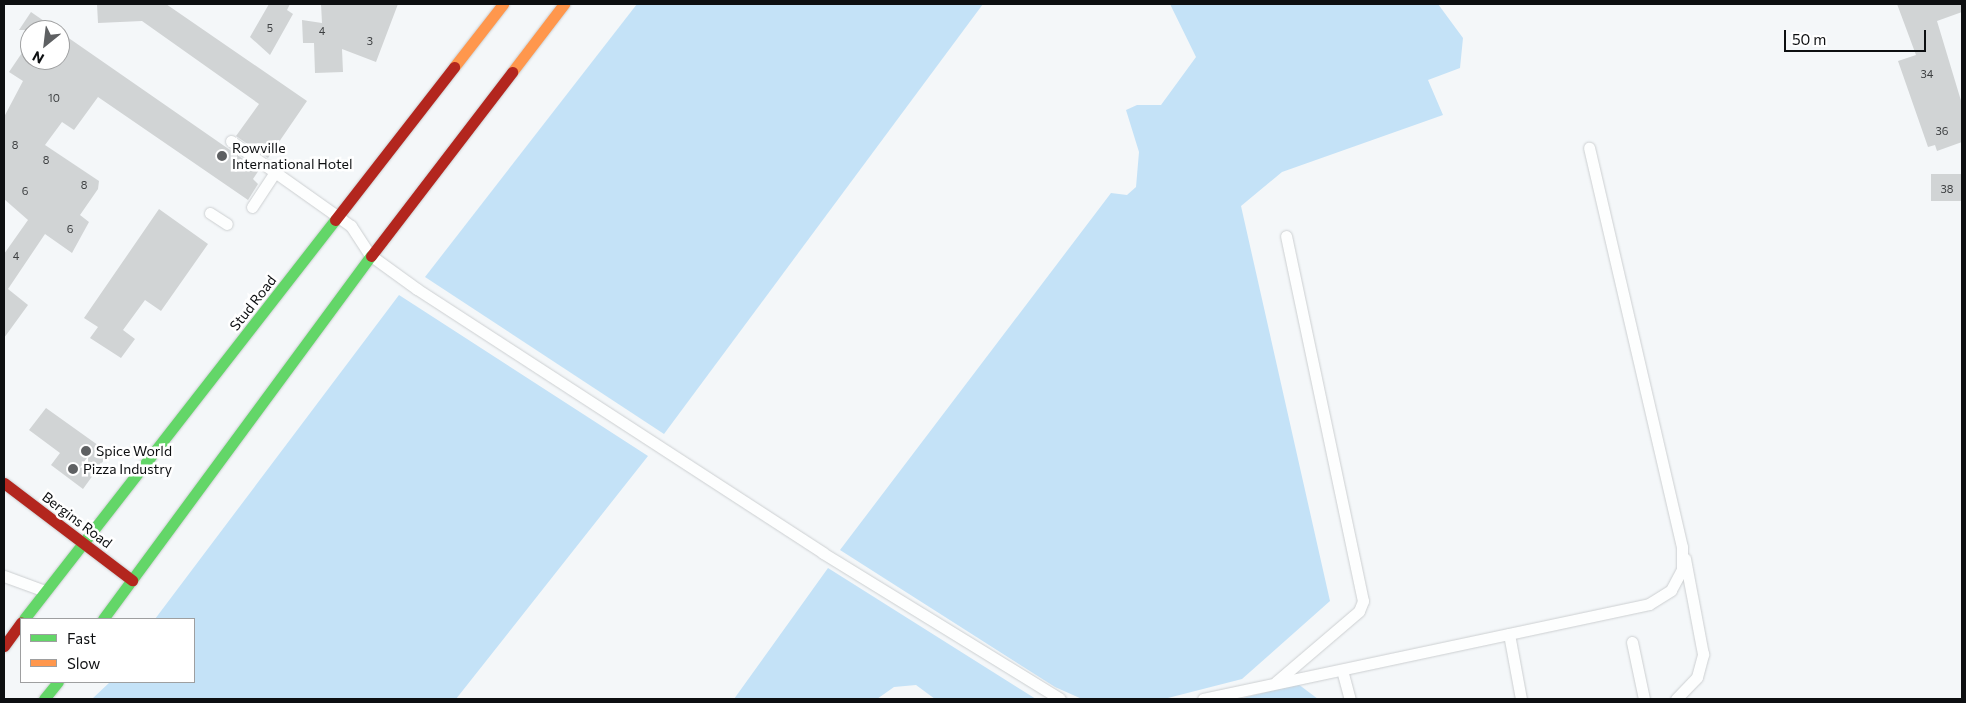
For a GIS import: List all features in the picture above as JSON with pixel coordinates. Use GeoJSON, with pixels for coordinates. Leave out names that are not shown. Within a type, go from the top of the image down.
{"type":"FeatureCollection","features":[{"type":"Feature","properties":{"kind":"main road","name":"Stud Road"},"geometry":{"type":"LineString","coordinates":[[25,618],[81,542],[338,217],[503,4]]}},
{"type":"Feature","properties":{"kind":"main road"},"geometry":{"type":"LineString","coordinates":[[105,618],[370,255],[564,4]]}},
{"type":"Feature","properties":{"kind":"main road","name":"Bergins Road"},"geometry":{"type":"LineString","coordinates":[[4,483],[132,580]]}},
{"type":"Feature","properties":{"kind":"main road"},"geometry":{"type":"LineString","coordinates":[[4,646],[20,624]]}},
{"type":"Feature","properties":{"kind":"main road"},"geometry":{"type":"LineString","coordinates":[[44,699],[57,683]]}},
{"type":"Feature","properties":{"kind":"lane"},"geometry":{"type":"LineString","coordinates":[[231,141],[338,217],[370,255],[815,547],[1060,699]]}},
{"type":"Feature","properties":{"kind":"lane"},"geometry":{"type":"LineString","coordinates":[[1589,148],[1682,547],[1703,649],[1697,677],[1676,699]]}},
{"type":"Feature","properties":{"kind":"lane"},"geometry":{"type":"LineString","coordinates":[[252,207],[275,172]]}},
{"type":"Feature","properties":{"kind":"lane"},"geometry":{"type":"LineString","coordinates":[[210,212],[227,224]]}},
{"type":"Feature","properties":{"kind":"lane"},"geometry":{"type":"LineString","coordinates":[[1274,683],[1359,611],[1363,600],[1286,236]]}},
{"type":"Feature","properties":{"kind":"lane"},"geometry":{"type":"LineString","coordinates":[[1202,699],[1509,634],[1662,599],[1682,568],[1682,547]]}},
{"type":"Feature","properties":{"kind":"lane"},"geometry":{"type":"LineString","coordinates":[[5,578],[45,592]]}},
{"type":"Feature","properties":{"kind":"lane"},"geometry":{"type":"LineString","coordinates":[[1509,634],[1521,699]]}},
{"type":"Feature","properties":{"kind":"lane"},"geometry":{"type":"LineString","coordinates":[[1632,642],[1644,699]]}},
{"type":"Feature","properties":{"kind":"lane"},"geometry":{"type":"LineString","coordinates":[[1342,670],[1350,699]]}},
{"type":"Feature","properties":{"kind":"shaded area"},"geometry":{"type":"Polygon","coordinates":[[[637,4],[983,4],[664,434],[425,277],[637,4]]]}},
{"type":"Feature","properties":{"kind":"shaded area"},"geometry":{"type":"Polygon","coordinates":[[[1170,4],[1438,4],[1463,38],[1460,68],[1428,80],[1443,115],[1282,172],[1241,206],[1330,601],[1242,679],[1164,699],[1082,699],[1055,687],[840,550],[1111,193],[1127,195],[1136,187],[1139,152],[1126,110],[1137,105],[1161,105],[1196,57],[1170,4]]]}},
{"type":"Feature","properties":{"kind":"shaded area"},"geometry":{"type":"Polygon","coordinates":[[[399,295],[648,456],[456,699],[92,699],[109,683],[195,683],[195,618],[156,618],[399,295]]]}},
{"type":"Feature","properties":{"kind":"shaded area"},"geometry":{"type":"Polygon","coordinates":[[[828,568],[1036,699],[935,699],[916,685],[894,687],[877,699],[734,699],[828,568]]]}},
{"type":"Feature","properties":{"kind":"shaded area"},"geometry":{"type":"Polygon","coordinates":[[[1298,684],[1318,699],[1239,699],[1298,684]]]}},
{"type":"Feature","properties":{"kind":"building"},"geometry":{"type":"Polygon","coordinates":[[[97,4],[166,4],[307,101],[268,158],[236,136],[259,104],[142,21],[98,23],[97,4]]]}},
{"type":"Feature","properties":{"kind":"building"},"geometry":{"type":"Polygon","coordinates":[[[269,4],[290,4],[287,10],[293,14],[270,55],[250,37],[269,4]]]}},
{"type":"Feature","properties":{"kind":"building"},"geometry":{"type":"Polygon","coordinates":[[[321,4],[398,4],[376,62],[342,49],[343,72],[315,73],[314,43],[303,43],[302,20],[322,23],[321,4]]]}},
{"type":"Feature","properties":{"kind":"building"},"geometry":{"type":"Polygon","coordinates":[[[1897,4],[1962,4],[1962,12],[1937,21],[1962,104],[1962,142],[1937,151],[1935,145],[1928,147],[1898,61],[1916,55],[1897,4]]]}},
{"type":"Feature","properties":{"kind":"building"},"geometry":{"type":"Polygon","coordinates":[[[31,12],[43,20],[26,20],[31,12]]]}},
{"type":"Feature","properties":{"kind":"building"},"geometry":{"type":"Polygon","coordinates":[[[70,39],[259,170],[253,179],[258,184],[248,200],[98,97],[74,130],[62,122],[45,145],[99,181],[98,189],[80,215],[89,222],[72,253],[45,234],[8,289],[28,305],[4,338],[4,254],[28,220],[4,199],[4,117],[23,81],[9,72],[20,56],[20,70],[70,70],[70,39]]]}},
{"type":"Feature","properties":{"kind":"building"},"geometry":{"type":"Polygon","coordinates":[[[1931,174],[1962,174],[1962,201],[1931,201],[1931,174]]]}},
{"type":"Feature","properties":{"kind":"building"},"geometry":{"type":"Polygon","coordinates":[[[159,209],[208,244],[161,311],[145,300],[123,330],[135,339],[121,358],[90,338],[98,327],[84,318],[159,209]]]}},
{"type":"Feature","properties":{"kind":"building"},"geometry":{"type":"Polygon","coordinates":[[[46,408],[109,453],[83,489],[51,465],[60,453],[29,430],[46,408]]]}},
{"type":"Feature","properties":{"kind":"traffic: fast"},"geometry":{"type":"LineString","coordinates":[[25,618],[335,220]]}},
{"type":"Feature","properties":{"kind":"traffic: fast"},"geometry":{"type":"LineString","coordinates":[[104,618],[371,256]]}},
{"type":"Feature","properties":{"kind":"traffic: fast"},"geometry":{"type":"LineString","coordinates":[[44,699],[57,683]]}},
{"type":"Feature","properties":{"kind":"traffic: slow"},"geometry":{"type":"LineString","coordinates":[[454,67],[503,4]]}},
{"type":"Feature","properties":{"kind":"traffic: slow"},"geometry":{"type":"LineString","coordinates":[[512,72],[564,4]]}},
{"type":"Feature","properties":{"kind":"traffic: jam"},"geometry":{"type":"LineString","coordinates":[[335,220],[454,67]]}},
{"type":"Feature","properties":{"kind":"traffic: jam"},"geometry":{"type":"LineString","coordinates":[[371,256],[512,72]]}},
{"type":"Feature","properties":{"kind":"traffic: jam"},"geometry":{"type":"LineString","coordinates":[[4,483],[132,580]]}},
{"type":"Feature","properties":{"kind":"traffic: jam"},"geometry":{"type":"LineString","coordinates":[[4,646],[20,624]]}},
{"type":"Feature","properties":{"kind":"place","name":"Rowville International Hotel"},"geometry":{"type":"Point","coordinates":[222,156]}},
{"type":"Feature","properties":{"kind":"place","name":"Spice World"},"geometry":{"type":"Point","coordinates":[86,451]}},
{"type":"Feature","properties":{"kind":"place","name":"Pizza Industry"},"geometry":{"type":"Point","coordinates":[73,469]}}]}
